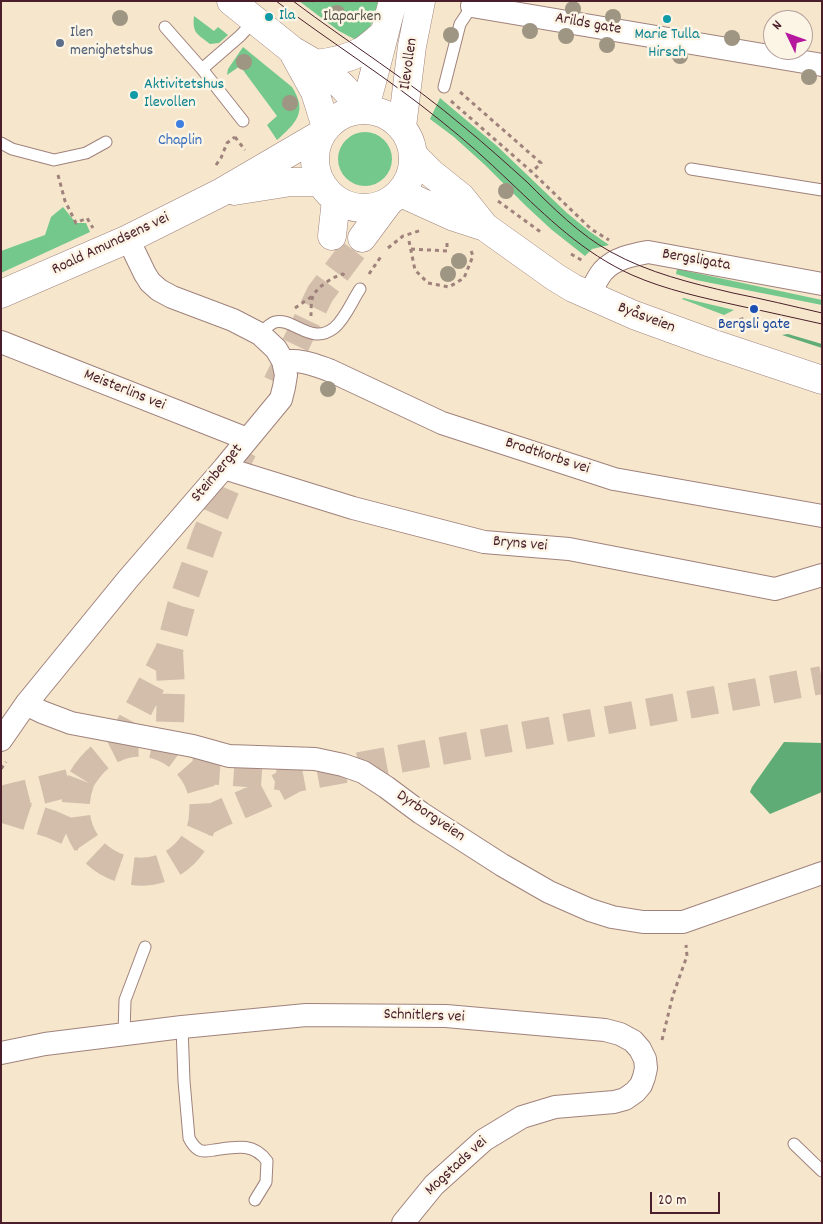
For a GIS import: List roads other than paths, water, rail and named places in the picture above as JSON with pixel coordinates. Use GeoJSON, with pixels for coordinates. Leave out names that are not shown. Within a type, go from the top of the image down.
{"type":"FeatureCollection","features":[{"type":"Feature","properties":{"kind":"main road"},"geometry":{"type":"LineString","coordinates":[[232,1],[292,50],[316,64],[343,87],[364,110]]}},
{"type":"Feature","properties":{"kind":"main road","name":"Ilevollen"},"geometry":{"type":"LineString","coordinates":[[364,110],[393,1]]}},
{"type":"Feature","properties":{"kind":"main road","name":"Ilevollen"},"geometry":{"type":"LineString","coordinates":[[402,127],[412,46],[421,1]]}},
{"type":"Feature","properties":{"kind":"main road"},"geometry":{"type":"LineString","coordinates":[[316,64],[341,60],[352,56],[384,34]]}},
{"type":"Feature","properties":{"kind":"main road"},"geometry":{"type":"LineString","coordinates":[[292,50],[315,92],[324,131]]}},
{"type":"Feature","properties":{"kind":"main road"},"geometry":{"type":"LineString","coordinates":[[362,238],[409,180],[414,156],[411,142],[402,127],[389,116],[381,113],[364,110],[347,113],[332,121],[318,142],[315,158],[317,175],[328,191],[350,207],[358,208],[373,208],[394,198]]}},
{"type":"Feature","properties":{"kind":"main road","name":"Roald Amundsens vei"},"geometry":{"type":"LineString","coordinates":[[1,294],[128,239],[216,182],[324,131]]}},
{"type":"Feature","properties":{"kind":"main road","name":"Byåsveien"},"geometry":{"type":"LineString","coordinates":[[414,156],[431,174],[461,197],[478,237]]}},
{"type":"Feature","properties":{"kind":"main road","name":"Roald Amundsens vei"},"geometry":{"type":"LineString","coordinates":[[216,182],[292,182],[328,191]]}},
{"type":"Feature","properties":{"kind":"main road"},"geometry":{"type":"LineString","coordinates":[[328,191],[332,236]]}},
{"type":"Feature","properties":{"kind":"main road","name":"Byåsveien"},"geometry":{"type":"LineString","coordinates":[[394,198],[454,217],[478,237],[589,296],[634,315],[711,343],[822,380]]}},
{"type":"Feature","properties":{"kind":"street","name":"Arilds gate"},"geometry":{"type":"LineString","coordinates":[[472,6],[822,65]]}},
{"type":"Feature","properties":{"kind":"street"},"geometry":{"type":"LineString","coordinates":[[128,239],[144,274],[159,290],[172,297],[233,320],[260,334],[276,349],[283,361]]}},
{"type":"Feature","properties":{"kind":"street","name":"Bergsligata"},"geometry":{"type":"LineString","coordinates":[[589,296],[602,272],[610,264],[622,258],[648,252],[822,284]]}},
{"type":"Feature","properties":{"kind":"street","name":"Meisterlins vei"},"geometry":{"type":"LineString","coordinates":[[1,342],[247,439]]}},
{"type":"Feature","properties":{"kind":"street","name":"Brodtkorbs vei"},"geometry":{"type":"LineString","coordinates":[[283,361],[297,360],[312,364],[442,423],[614,479],[822,516]]}},
{"type":"Feature","properties":{"kind":"street","name":"Steinberget"},"geometry":{"type":"LineString","coordinates":[[1,740],[26,704],[128,579],[281,399],[286,375],[283,361]]}},
{"type":"Feature","properties":{"kind":"street","name":"Bryns vei"},"geometry":{"type":"LineString","coordinates":[[224,468],[353,508],[484,542],[569,549],[774,589],[822,576]]}},
{"type":"Feature","properties":{"kind":"street","name":"Dyrborgveien"},"geometry":{"type":"LineString","coordinates":[[26,704],[71,723],[193,746],[229,756],[315,759],[343,765],[363,772],[429,818],[502,865],[549,892],[590,910],[612,917],[643,922],[684,922],[822,873]]}},
{"type":"Feature","properties":{"kind":"street","name":"Schnitlers vei"},"geometry":{"type":"LineString","coordinates":[[1,1053],[45,1044],[124,1034],[306,1015],[446,1016],[605,1030],[620,1034],[633,1042],[640,1049],[646,1064]]}},
{"type":"Feature","properties":{"kind":"street","name":"Mogstads vei"},"geometry":{"type":"LineString","coordinates":[[403,1223],[434,1185],[484,1140],[522,1118],[555,1107],[614,1102],[625,1098],[635,1092],[641,1085],[646,1064]]}},
{"type":"Feature","properties":{"kind":"lane"},"geometry":{"type":"LineString","coordinates":[[444,87],[460,24],[472,6]]}},
{"type":"Feature","properties":{"kind":"lane"},"geometry":{"type":"LineString","coordinates":[[202,69],[240,36],[255,20]]}},
{"type":"Feature","properties":{"kind":"lane"},"geometry":{"type":"LineString","coordinates":[[165,27],[202,69],[243,121]]}},
{"type":"Feature","properties":{"kind":"lane"},"geometry":{"type":"LineString","coordinates":[[1,143],[12,149],[54,160],[86,153],[106,142]]}},
{"type":"Feature","properties":{"kind":"lane"},"geometry":{"type":"LineString","coordinates":[[691,169],[822,190]]}},
{"type":"Feature","properties":{"kind":"lane"},"geometry":{"type":"LineString","coordinates":[[260,334],[275,322],[284,322],[318,334],[326,332],[333,328],[344,315],[360,289]]}},
{"type":"Feature","properties":{"kind":"lane"},"geometry":{"type":"LineString","coordinates":[[124,1034],[125,1000],[145,947]]}},
{"type":"Feature","properties":{"kind":"lane"},"geometry":{"type":"LineString","coordinates":[[182,1027],[189,1138],[192,1145],[206,1152],[246,1147],[262,1154],[268,1161],[266,1182],[255,1200]]}},
{"type":"Feature","properties":{"kind":"lane"},"geometry":{"type":"LineString","coordinates":[[794,1144],[822,1171]]}},
{"type":"Feature","properties":{"kind":"tunnel"},"geometry":{"type":"LineString","coordinates":[[277,383],[320,294],[362,238]]}},
{"type":"Feature","properties":{"kind":"tunnel"},"geometry":{"type":"LineString","coordinates":[[119,746],[169,651],[181,606],[206,535],[244,448]]}},
{"type":"Feature","properties":{"kind":"tunnel"},"geometry":{"type":"LineString","coordinates":[[169,652],[171,687],[170,724],[174,752]]}},
{"type":"Feature","properties":{"kind":"tunnel"},"geometry":{"type":"LineString","coordinates":[[202,823],[264,795],[296,778],[822,680]]}},
{"type":"Feature","properties":{"kind":"tunnel"},"geometry":{"type":"LineString","coordinates":[[1,800],[81,780],[94,762],[113,749],[130,744],[146,743],[162,747],[177,755],[198,780],[203,797],[203,819],[200,831],[182,856],[161,868],[138,872],[115,866],[95,853],[81,834],[76,809],[81,780]]}},
{"type":"Feature","properties":{"kind":"tunnel"},"geometry":{"type":"LineString","coordinates":[[192,769],[296,778]]}},
{"type":"Feature","properties":{"kind":"tunnel"},"geometry":{"type":"LineString","coordinates":[[1,808],[51,824],[83,838]]}},
{"type":"Feature","properties":{"kind":"tram line"},"geometry":{"type":"LineString","coordinates":[[276,1],[380,75],[450,128],[537,208],[597,256],[632,275],[658,285],[726,303],[822,324]]}},
{"type":"Feature","properties":{"kind":"tram line"},"geometry":{"type":"LineString","coordinates":[[293,1],[443,110],[504,161],[567,220],[589,238],[611,252],[640,266],[670,277],[822,313]]}},
{"type":"Feature","properties":{"kind":"place","name":"Ila"},"geometry":{"type":"Point","coordinates":[269,17]}},
{"type":"Feature","properties":{"kind":"place","name":"Marie Tulla Hirsch"},"geometry":{"type":"Point","coordinates":[667,19]}},
{"type":"Feature","properties":{"kind":"place","name":"Ilen menighetshus"},"geometry":{"type":"Point","coordinates":[60,43]}},
{"type":"Feature","properties":{"kind":"place","name":"Aktivitetshus Ilevollen"},"geometry":{"type":"Point","coordinates":[134,95]}},
{"type":"Feature","properties":{"kind":"place","name":"Chaplin"},"geometry":{"type":"Point","coordinates":[180,124]}},
{"type":"Feature","properties":{"kind":"place","name":"Bergsli gate"},"geometry":{"type":"Point","coordinates":[754,309]}},
{"type":"Feature","properties":{"kind":"park label","name":"Ilaparken"},"geometry":{"type":"Point","coordinates":[352,18]}}]}
